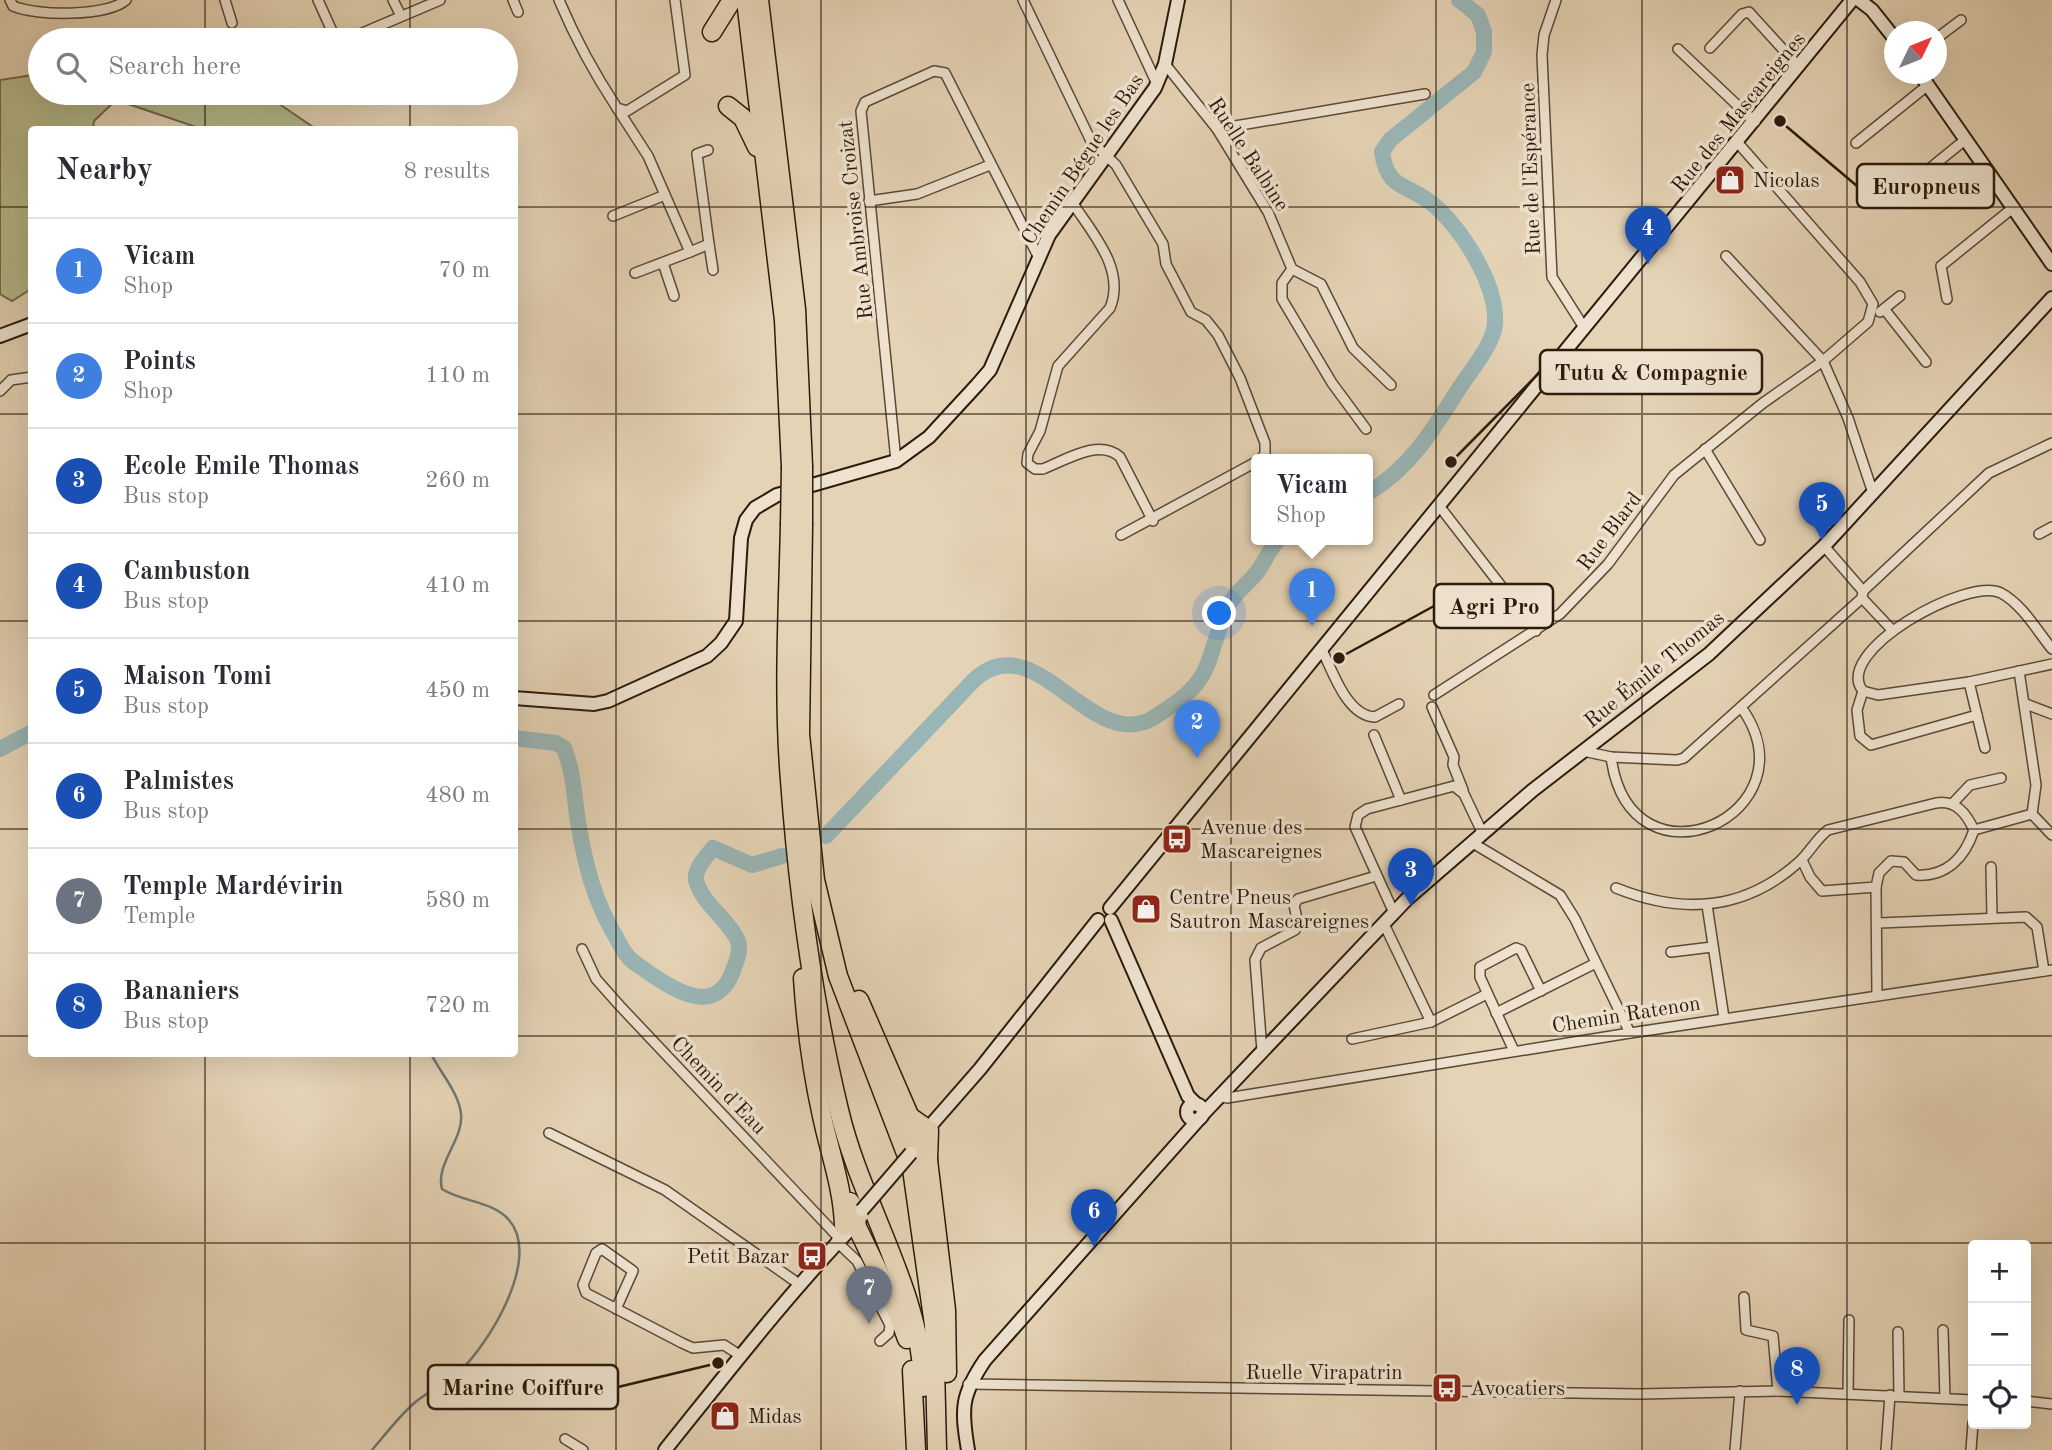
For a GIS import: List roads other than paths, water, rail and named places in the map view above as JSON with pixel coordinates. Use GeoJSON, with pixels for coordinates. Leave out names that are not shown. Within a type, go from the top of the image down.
{"type":"FeatureCollection","features":[{"type":"Feature","properties":{"kind":"highway"},"geometry":{"type":"LineString","coordinates":[[712,32],[732,0]]}},
{"type":"Feature","properties":{"kind":"highway"},"geometry":{"type":"LineString","coordinates":[[746,0],[785,320],[797,467]]}},
{"type":"Feature","properties":{"kind":"highway"},"geometry":{"type":"LineString","coordinates":[[759,0],[796,309],[799,679],[805,802],[815,880],[838,976],[912,1169],[934,1325],[939,1450]]}},
{"type":"Feature","properties":{"kind":"highway"},"geometry":{"type":"LineString","coordinates":[[728,106],[736,109],[752,132],[767,174]]}},
{"type":"Feature","properties":{"kind":"highway"},"geometry":{"type":"LineString","coordinates":[[797,525],[787,647],[789,779],[804,929],[840,1114],[865,1192],[896,1265],[921,1352],[925,1450]]}},
{"type":"Feature","properties":{"kind":"highway"},"geometry":{"type":"LineString","coordinates":[[805,802],[849,974],[915,1133],[946,1310],[947,1383],[939,1450]]}},
{"type":"Feature","properties":{"kind":"highway"},"geometry":{"type":"LineString","coordinates":[[804,929],[801,957],[809,1050],[822,1116],[841,1187],[855,1209],[847,1229],[864,1244],[895,1306],[907,1339],[916,1450]]}},
{"type":"Feature","properties":{"kind":"highway"},"geometry":{"type":"LineString","coordinates":[[909,1115],[921,1127],[929,1130],[918,1154]]}},
{"type":"Feature","properties":{"kind":"street"},"geometry":{"type":"LineString","coordinates":[[10,0],[13,6],[21,10],[49,12],[106,10],[126,0]]}},
{"type":"Feature","properties":{"kind":"street"},"geometry":{"type":"LineString","coordinates":[[225,0],[232,23]]}},
{"type":"Feature","properties":{"kind":"street"},"geometry":{"type":"LineString","coordinates":[[318,0],[331,28]]}},
{"type":"Feature","properties":{"kind":"street"},"geometry":{"type":"LineString","coordinates":[[393,0],[401,16]]}},
{"type":"Feature","properties":{"kind":"street"},"geometry":{"type":"LineString","coordinates":[[374,28],[439,0]]}},
{"type":"Feature","properties":{"kind":"street"},"geometry":{"type":"LineString","coordinates":[[513,0],[518,12]]}},
{"type":"Feature","properties":{"kind":"street"},"geometry":{"type":"LineString","coordinates":[[559,0],[575,38],[648,156],[690,252]]}},
{"type":"Feature","properties":{"kind":"street"},"geometry":{"type":"LineString","coordinates":[[617,108],[627,111],[685,75],[675,0]]}},
{"type":"Feature","properties":{"kind":"street"},"geometry":{"type":"LineString","coordinates":[[1023,0],[1091,141],[1116,165],[1163,244],[1166,264],[1191,312],[1213,327],[1224,345],[1265,443],[1265,454]]}},
{"type":"Feature","properties":{"kind":"street"},"geometry":{"type":"LineString","coordinates":[[1118,0],[1157,84]]}},
{"type":"Feature","properties":{"kind":"street","name":"Chemin Bégue les Bas"},"geometry":{"type":"LineString","coordinates":[[518,698],[594,704],[608,701],[707,656],[721,643],[736,621],[741,538],[746,520],[765,500],[896,461],[929,437],[990,370],[1038,257],[1072,202],[1157,84],[1165,64],[1178,0]]}},
{"type":"Feature","properties":{"kind":"street","name":"Rue de l'Espérance"},"geometry":{"type":"LineString","coordinates":[[1556,0],[1544,35],[1542,55],[1552,277],[1585,329]]}},
{"type":"Feature","properties":{"kind":"street","name":"Rue des Mascareignes"},"geometry":{"type":"LineString","coordinates":[[1440,507],[1853,0]]}},
{"type":"Feature","properties":{"kind":"street"},"geometry":{"type":"LineString","coordinates":[[1859,0],[1872,10],[1884,25]]}},
{"type":"Feature","properties":{"kind":"street"},"geometry":{"type":"LineString","coordinates":[[1710,48],[1742,15],[1749,12],[1799,67]]}},
{"type":"Feature","properties":{"kind":"street"},"geometry":{"type":"LineString","coordinates":[[1947,30],[1961,20]]}},
{"type":"Feature","properties":{"kind":"street"},"geometry":{"type":"LineString","coordinates":[[1678,49],[1755,122]]}},
{"type":"Feature","properties":{"kind":"street","name":"Ruelle Balbine"},"geometry":{"type":"LineString","coordinates":[[1165,64],[1217,129],[1268,212],[1292,268]]}},
{"type":"Feature","properties":{"kind":"street","name":"Rue Ambroise Croizat"},"geometry":{"type":"LineString","coordinates":[[896,461],[862,106],[934,71],[940,70],[948,76],[1038,257]]}},
{"type":"Feature","properties":{"kind":"street"},"geometry":{"type":"LineString","coordinates":[[1856,144],[1928,85],[2052,264]]}},
{"type":"Feature","properties":{"kind":"street"},"geometry":{"type":"LineString","coordinates":[[1217,129],[1425,94]]}},
{"type":"Feature","properties":{"kind":"street"},"geometry":{"type":"LineString","coordinates":[[1896,196],[1966,139]]}},
{"type":"Feature","properties":{"kind":"street"},"geometry":{"type":"LineString","coordinates":[[1738,142],[1852,272],[1870,296],[1872,313],[1885,310],[1900,296]]}},
{"type":"Feature","properties":{"kind":"street"},"geometry":{"type":"LineString","coordinates":[[708,150],[697,154],[713,270]]}},
{"type":"Feature","properties":{"kind":"street"},"geometry":{"type":"LineString","coordinates":[[869,201],[917,194],[990,165]]}},
{"type":"Feature","properties":{"kind":"street"},"geometry":{"type":"LineString","coordinates":[[613,216],[665,195]]}},
{"type":"Feature","properties":{"kind":"street"},"geometry":{"type":"LineString","coordinates":[[1072,202],[1111,265],[1117,286],[1115,298],[1111,308],[1058,366],[1040,431],[1028,454],[1027,463],[1035,469],[1043,468],[1097,448],[1113,451],[1120,457],[1153,521]]}},
{"type":"Feature","properties":{"kind":"street"},"geometry":{"type":"LineString","coordinates":[[1947,299],[1941,266],[2014,207]]}},
{"type":"Feature","properties":{"kind":"street"},"geometry":{"type":"LineString","coordinates":[[635,274],[709,244]]}},
{"type":"Feature","properties":{"kind":"street"},"geometry":{"type":"LineString","coordinates":[[1726,256],[1822,361],[1848,418],[1873,493]]}},
{"type":"Feature","properties":{"kind":"street"},"geometry":{"type":"LineString","coordinates":[[663,263],[674,296]]}},
{"type":"Feature","properties":{"kind":"street"},"geometry":{"type":"LineString","coordinates":[[1367,429],[1332,383],[1282,299],[1282,283],[1292,268],[1321,284],[1353,348],[1391,385]]}},
{"type":"Feature","properties":{"kind":"street","name":"Rue Émile Thomas"},"geometry":{"type":"LineString","coordinates":[[1199,1108],[1262,1051],[1394,913],[1482,832],[1709,654],[1825,546],[2052,298]]}},
{"type":"Feature","properties":{"kind":"street"},"geometry":{"type":"LineString","coordinates":[[1885,310],[1926,362]]}},
{"type":"Feature","properties":{"kind":"street","name":"Rue Blard"},"geometry":{"type":"LineString","coordinates":[[1434,695],[1560,614],[1594,581],[1674,475],[1822,361],[1868,322],[1872,313]]}},
{"type":"Feature","properties":{"kind":"street"},"geometry":{"type":"LineString","coordinates":[[0,336],[28,326]]}},
{"type":"Feature","properties":{"kind":"street"},"geometry":{"type":"LineString","coordinates":[[0,391],[10,380],[28,378]]}},
{"type":"Feature","properties":{"kind":"street"},"geometry":{"type":"LineString","coordinates":[[1583,751],[1611,757],[1684,758],[1863,595],[1989,473],[2052,443]]}},
{"type":"Feature","properties":{"kind":"street"},"geometry":{"type":"LineString","coordinates":[[1705,449],[1760,540]]}},
{"type":"Feature","properties":{"kind":"street"},"geometry":{"type":"LineString","coordinates":[[1121,535],[1153,521],[1251,465]]}},
{"type":"Feature","properties":{"kind":"street"},"geometry":{"type":"LineString","coordinates":[[929,1130],[1440,507],[1536,631]]}},
{"type":"Feature","properties":{"kind":"street"},"geometry":{"type":"LineString","coordinates":[[2039,534],[2052,527]]}},
{"type":"Feature","properties":{"kind":"street"},"geometry":{"type":"LineString","coordinates":[[1825,546],[1893,631]]}},
{"type":"Feature","properties":{"kind":"street"},"geometry":{"type":"LineString","coordinates":[[2052,649],[2010,600],[1996,592],[1933,606],[1893,631],[1858,668],[1857,678],[1864,691],[1878,695],[1969,682],[2052,664]]}},
{"type":"Feature","properties":{"kind":"street"},"geometry":{"type":"LineString","coordinates":[[1322,650],[1350,702],[1360,713],[1375,717],[1399,704]]}},
{"type":"Feature","properties":{"kind":"street"},"geometry":{"type":"LineString","coordinates":[[2019,671],[2036,785],[2032,814]]}},
{"type":"Feature","properties":{"kind":"street"},"geometry":{"type":"LineString","coordinates":[[1969,682],[1984,748]]}},
{"type":"Feature","properties":{"kind":"street"},"geometry":{"type":"LineString","coordinates":[[1864,691],[1857,710],[1860,736],[1871,745],[1977,715]]}},
{"type":"Feature","properties":{"kind":"street"},"geometry":{"type":"LineString","coordinates":[[2026,704],[2052,714]]}},
{"type":"Feature","properties":{"kind":"street"},"geometry":{"type":"LineString","coordinates":[[1432,707],[1454,757],[1453,765],[1464,794],[1482,832]]}},
{"type":"Feature","properties":{"kind":"street"},"geometry":{"type":"LineString","coordinates":[[1611,757],[1614,779],[1621,796],[1633,812],[1650,825],[1671,832],[1691,833],[1712,826],[1735,813],[1756,780],[1762,761],[1755,731],[1741,707]]}},
{"type":"Feature","properties":{"kind":"street"},"geometry":{"type":"LineString","coordinates":[[1374,735],[1401,800]]}},
{"type":"Feature","properties":{"kind":"street"},"geometry":{"type":"LineString","coordinates":[[1616,888],[1646,900],[1674,906],[1707,905],[1762,889],[1802,860],[1818,838],[1839,825],[1936,803],[1953,803],[1970,785],[2001,778]]}},
{"type":"Feature","properties":{"kind":"street"},"geometry":{"type":"LineString","coordinates":[[1394,913],[1376,876],[1355,820],[1367,809],[1449,786],[1464,794]]}},
{"type":"Feature","properties":{"kind":"street"},"geometry":{"type":"LineString","coordinates":[[1953,803],[1969,820],[1974,830]]}},
{"type":"Feature","properties":{"kind":"street"},"geometry":{"type":"LineString","coordinates":[[1877,995],[1879,923],[1876,887],[1879,873],[1891,861],[1904,862],[1916,875],[1951,866],[1962,856],[1974,830],[2032,814]]}},
{"type":"Feature","properties":{"kind":"street"},"geometry":{"type":"LineString","coordinates":[[2032,814],[2052,835]]}},
{"type":"Feature","properties":{"kind":"street"},"geometry":{"type":"LineString","coordinates":[[1471,842],[1560,895],[1630,1033]]}},
{"type":"Feature","properties":{"kind":"street"},"geometry":{"type":"LineString","coordinates":[[1802,860],[1810,877],[1822,891],[1876,887]]}},
{"type":"Feature","properties":{"kind":"street"},"geometry":{"type":"LineString","coordinates":[[1991,867],[1992,917]]}},
{"type":"Feature","properties":{"kind":"street"},"geometry":{"type":"LineString","coordinates":[[1262,1051],[1255,960],[1258,951],[1295,930],[1298,925],[1294,905],[1298,899],[1376,876]]}},
{"type":"Feature","properties":{"kind":"street"},"geometry":{"type":"LineString","coordinates":[[1707,905],[1724,1018]]}},
{"type":"Feature","properties":{"kind":"street"},"geometry":{"type":"LineString","coordinates":[[968,1450],[963,1403],[968,1384],[985,1360],[1185,1134],[1199,1108],[1106,916]]}},
{"type":"Feature","properties":{"kind":"street"},"geometry":{"type":"LineString","coordinates":[[1879,923],[1992,917],[2031,918],[2037,928],[2048,970]]}},
{"type":"Feature","properties":{"kind":"street"},"geometry":{"type":"LineString","coordinates":[[1384,924],[1431,1022]]}},
{"type":"Feature","properties":{"kind":"street"},"geometry":{"type":"LineString","coordinates":[[1671,952],[1712,947]]}},
{"type":"Feature","properties":{"kind":"street"},"geometry":{"type":"LineString","coordinates":[[1514,1051],[1487,994],[1479,967],[1516,948],[1521,950],[1541,991]]}},
{"type":"Feature","properties":{"kind":"street","name":"Chemin d'Eau"},"geometry":{"type":"LineString","coordinates":[[582,949],[596,979],[620,1006],[847,1229],[857,1261],[890,1325],[889,1333],[880,1341]]}},
{"type":"Feature","properties":{"kind":"street"},"geometry":{"type":"LineString","coordinates":[[1496,1013],[1596,963]]}},
{"type":"Feature","properties":{"kind":"street","name":"Chemin Ratenon"},"geometry":{"type":"LineString","coordinates":[[1199,1108],[1227,1098],[1514,1051],[2048,970]]}},
{"type":"Feature","properties":{"kind":"street"},"geometry":{"type":"LineString","coordinates":[[1352,1039],[1431,1022],[1487,994]]}},
{"type":"Feature","properties":{"kind":"street"},"geometry":{"type":"LineString","coordinates":[[549,1133],[665,1190],[799,1284]]}},
{"type":"Feature","properties":{"kind":"street"},"geometry":{"type":"LineString","coordinates":[[665,1450],[799,1284],[918,1154]]}},
{"type":"Feature","properties":{"kind":"street"},"geometry":{"type":"LineString","coordinates":[[616,1309],[633,1270],[602,1250],[596,1253],[583,1290],[616,1309],[693,1348],[724,1345],[741,1356]]}},
{"type":"Feature","properties":{"kind":"street"},"geometry":{"type":"LineString","coordinates":[[1744,1297],[1746,1330],[1773,1336],[1778,1391]]}},
{"type":"Feature","properties":{"kind":"street"},"geometry":{"type":"LineString","coordinates":[[1848,1394],[1849,1320]]}},
{"type":"Feature","properties":{"kind":"street"},"geometry":{"type":"LineString","coordinates":[[1942,1330],[1944,1398]]}},
{"type":"Feature","properties":{"kind":"street"},"geometry":{"type":"LineString","coordinates":[[1886,1450],[1894,1395],[1898,1332]]}},
{"type":"Feature","properties":{"kind":"street","name":"Ruelle Virapatrin"},"geometry":{"type":"LineString","coordinates":[[968,1384],[1640,1394],[1778,1391],[1968,1400]]}},
{"type":"Feature","properties":{"kind":"street"},"geometry":{"type":"LineString","coordinates":[[1735,1450],[1740,1391]]}},
{"type":"Feature","properties":{"kind":"street"},"geometry":{"type":"LineString","coordinates":[[2031,1402],[2052,1404]]}},
{"type":"Feature","properties":{"kind":"street"},"geometry":{"type":"LineString","coordinates":[[1971,1450],[1973,1429]]}},
{"type":"Feature","properties":{"kind":"street"},"geometry":{"type":"LineString","coordinates":[[565,1439],[583,1450]]}},
{"type":"Feature","properties":{"kind":"waterway"},"geometry":{"type":"LineString","coordinates":[[1373,490],[1396,472],[1419,448],[1485,350],[1492,336],[1495,320],[1487,283],[1467,244],[1455,227],[1430,202],[1393,179],[1384,164],[1382,152],[1390,140],[1474,72],[1484,52],[1484,32],[1478,15],[1459,0]]}},
{"type":"Feature","properties":{"kind":"waterway"},"geometry":{"type":"LineString","coordinates":[[826,836],[973,681],[996,667],[1019,667],[1041,676],[1107,719],[1130,725],[1153,718],[1173,705],[1198,682],[1210,659],[1227,608],[1258,571],[1274,545]]}},
{"type":"Feature","properties":{"kind":"waterway"},"geometry":{"type":"LineString","coordinates":[[0,749],[28,734]]}},
{"type":"Feature","properties":{"kind":"waterway"},"geometry":{"type":"LineString","coordinates":[[518,738],[556,743],[564,748],[572,776],[584,853],[602,910],[629,958],[674,988],[702,997],[715,994],[725,985],[738,956],[739,945],[736,937],[703,896],[696,880],[699,867],[713,848],[752,865],[782,856]]}},
{"type":"Feature","properties":{"kind":"waterway"},"geometry":{"type":"LineString","coordinates":[[372,1450],[411,1406],[453,1377],[471,1359],[497,1322],[516,1277],[518,1236],[509,1220],[495,1209],[442,1189],[442,1170],[458,1133],[461,1114],[453,1091],[433,1057]]}},
{"type":"Feature","properties":{"kind":"place","name":"Europneus"},"geometry":{"type":"Point","coordinates":[1780,121]}},
{"type":"Feature","properties":{"kind":"place","name":"Nicolas"},"geometry":{"type":"Point","coordinates":[1730,180]}},
{"type":"Feature","properties":{"kind":"place","name":"Cambuston"},"geometry":{"type":"Point","coordinates":[1648,264]}},
{"type":"Feature","properties":{"kind":"place","name":"Tutu & Compagnie"},"geometry":{"type":"Point","coordinates":[1451,462]}},
{"type":"Feature","properties":{"kind":"place","name":"Maison Tomi"},"geometry":{"type":"Point","coordinates":[1822,540]}},
{"type":"Feature","properties":{"kind":"place","name":"Vicam"},"geometry":{"type":"Point","coordinates":[1312,626]}},
{"type":"Feature","properties":{"kind":"place","name":"Agri Pro"},"geometry":{"type":"Point","coordinates":[1339,658]}},
{"type":"Feature","properties":{"kind":"place","name":"Points"},"geometry":{"type":"Point","coordinates":[1197,758]}},
{"type":"Feature","properties":{"kind":"place","name":"Avenue des Mascareignes"},"geometry":{"type":"Point","coordinates":[1177,839]}},
{"type":"Feature","properties":{"kind":"place","name":"Ecole Emile Thomas"},"geometry":{"type":"Point","coordinates":[1411,906]}},
{"type":"Feature","properties":{"kind":"place","name":"Centre Pneus Sautron Mascareignes"},"geometry":{"type":"Point","coordinates":[1146,909]}},
{"type":"Feature","properties":{"kind":"place","name":"Palmistes"},"geometry":{"type":"Point","coordinates":[1094,1247]}},
{"type":"Feature","properties":{"kind":"place","name":"Petit Bazar"},"geometry":{"type":"Point","coordinates":[812,1256]}},
{"type":"Feature","properties":{"kind":"place","name":"Temple Mardévirin"},"geometry":{"type":"Point","coordinates":[869,1324]}},
{"type":"Feature","properties":{"kind":"place","name":"Marine Coiffure"},"geometry":{"type":"Point","coordinates":[718,1363]}},
{"type":"Feature","properties":{"kind":"place","name":"Avocatiers"},"geometry":{"type":"Point","coordinates":[1447,1388]}},
{"type":"Feature","properties":{"kind":"place","name":"Bananiers"},"geometry":{"type":"Point","coordinates":[1797,1405]}},
{"type":"Feature","properties":{"kind":"place","name":"Midas"},"geometry":{"type":"Point","coordinates":[725,1416]}}]}
